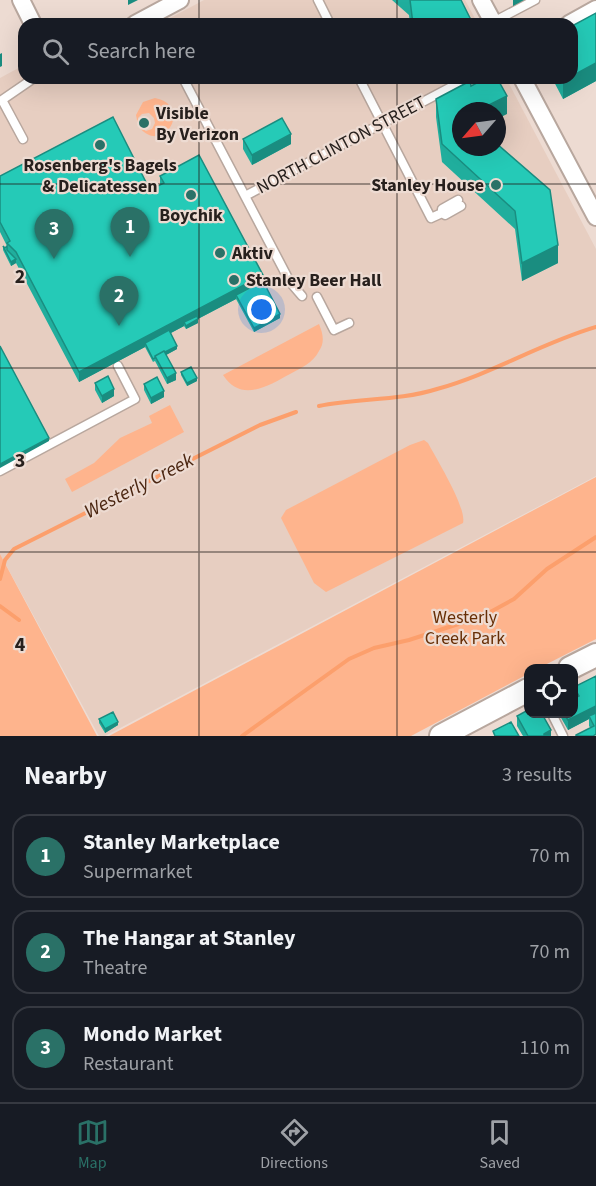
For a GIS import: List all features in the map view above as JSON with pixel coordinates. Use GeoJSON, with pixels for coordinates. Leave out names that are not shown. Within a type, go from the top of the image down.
{"type":"FeatureCollection","features":[{"type":"Feature","properties":{"kind":"street"},"geometry":{"type":"LineString","coordinates":[[21,0],[30,18]]}},
{"type":"Feature","properties":{"kind":"street"},"geometry":{"type":"LineString","coordinates":[[151,18],[180,0]]}},
{"type":"Feature","properties":{"kind":"street"},"geometry":{"type":"LineString","coordinates":[[482,0],[491,18]]}},
{"type":"Feature","properties":{"kind":"street"},"geometry":{"type":"LineString","coordinates":[[578,19],[596,9]]}},
{"type":"Feature","properties":{"kind":"street"},"geometry":{"type":"LineString","coordinates":[[525,84],[596,217]]}},
{"type":"Feature","properties":{"kind":"street"},"geometry":{"type":"LineString","coordinates":[[578,665],[596,655]]}},
{"type":"Feature","properties":{"kind":"street"},"geometry":{"type":"LineString","coordinates":[[441,736],[524,692]]}},
{"type":"Feature","properties":{"kind":"lane"},"geometry":{"type":"LineString","coordinates":[[318,0],[327,18]]}},
{"type":"Feature","properties":{"kind":"lane"},"geometry":{"type":"LineString","coordinates":[[502,18],[535,0]]}},
{"type":"Feature","properties":{"kind":"lane"},"geometry":{"type":"LineString","coordinates":[[23,139],[2,100],[25,84]]}},
{"type":"Feature","properties":{"kind":"lane"},"geometry":{"type":"LineString","coordinates":[[186,84],[290,282],[302,296]]}},
{"type":"Feature","properties":{"kind":"lane"},"geometry":{"type":"LineString","coordinates":[[362,84],[431,218],[442,213],[445,215],[459,203]]}},
{"type":"Feature","properties":{"kind":"lane","name":"NORTH CLINTON STREET"},"geometry":{"type":"LineString","coordinates":[[246,196],[457,84]]}},
{"type":"Feature","properties":{"kind":"lane"},"geometry":{"type":"LineString","coordinates":[[317,297],[334,330],[349,322]]}},
{"type":"Feature","properties":{"kind":"lane"},"geometry":{"type":"LineString","coordinates":[[0,471],[135,399],[118,366]]}},
{"type":"Feature","properties":{"kind":"lane"},"geometry":{"type":"LineString","coordinates":[[554,718],[563,736]]}},
{"type":"Feature","properties":{"kind":"shaded area"},"geometry":{"type":"Polygon","coordinates":[[[204,0],[465,0],[475,18],[170,18],[204,0]]]}},
{"type":"Feature","properties":{"kind":"shaded area"},"geometry":{"type":"Polygon","coordinates":[[[18,68],[18,84],[509,84],[596,249],[596,476],[105,736],[99,736],[0,554],[0,78],[18,68]]]}},
{"type":"Feature","properties":{"kind":"green space"},"geometry":{"type":"Polygon","coordinates":[[[155,98],[166,102],[172,110],[173,118],[171,126],[165,133],[157,136],[148,135],[139,127],[146,131],[152,129],[155,123],[149,113],[142,114],[138,118],[138,125],[136,115],[143,102],[155,98]]]}},
{"type":"Feature","properties":{"kind":"green space"},"geometry":{"type":"Polygon","coordinates":[[[319,324],[323,341],[321,348],[306,365],[282,379],[255,390],[246,390],[230,383],[223,375],[319,324]]]}},
{"type":"Feature","properties":{"kind":"green space"},"geometry":{"type":"Polygon","coordinates":[[[170,405],[184,432],[72,492],[65,479],[94,463],[120,438],[152,423],[149,416],[170,405]]]}},
{"type":"Feature","properties":{"kind":"green space"},"geometry":{"type":"Polygon","coordinates":[[[424,440],[428,443],[456,495],[463,523],[326,592],[314,583],[281,518],[286,510],[410,445],[424,440]]]}},
{"type":"Feature","properties":{"kind":"green space","name":"Westerly Creek Park"},"geometry":{"type":"Polygon","coordinates":[[[596,477],[596,639],[547,664],[524,664],[524,676],[411,736],[109,736],[596,477]]]}},
{"type":"Feature","properties":{"kind":"green space"},"geometry":{"type":"Polygon","coordinates":[[[0,554],[97,736],[0,736],[0,554]]]}},
{"type":"Feature","properties":{"kind":"building"},"geometry":{"type":"Polygon","coordinates":[[[410,0],[461,0],[470,18],[412,18],[410,0]]]}},
{"type":"Feature","properties":{"kind":"building"},"geometry":{"type":"Polygon","coordinates":[[[596,13],[596,63],[578,73],[578,23],[596,13]]]}},
{"type":"Feature","properties":{"kind":"building"},"geometry":{"type":"Polygon","coordinates":[[[464,84],[471,84],[471,86],[500,84],[507,96],[495,102],[452,102],[452,153],[442,144],[436,99],[464,84]]]}},
{"type":"Feature","properties":{"kind":"building"},"geometry":{"type":"Polygon","coordinates":[[[113,117],[150,190],[164,183],[160,176],[199,155],[263,275],[79,372],[16,252],[7,243],[10,241],[0,222],[0,176],[113,117]]]}},
{"type":"Feature","properties":{"kind":"building"},"geometry":{"type":"Polygon","coordinates":[[[282,118],[291,134],[252,155],[243,139],[282,118]]]}},
{"type":"Feature","properties":{"kind":"building"},"geometry":{"type":"Polygon","coordinates":[[[506,152],[550,190],[558,245],[522,263],[515,211],[455,156],[506,156],[506,152]]]}},
{"type":"Feature","properties":{"kind":"building"},"geometry":{"type":"Polygon","coordinates":[[[3,246],[5,248],[7,246],[7,250],[16,259],[11,262],[3,246]]]}},
{"type":"Feature","properties":{"kind":"building"},"geometry":{"type":"Polygon","coordinates":[[[263,281],[280,314],[254,328],[236,295],[263,281]]]}},
{"type":"Feature","properties":{"kind":"building"},"geometry":{"type":"Polygon","coordinates":[[[197,316],[198,319],[186,326],[184,322],[197,316]]]}},
{"type":"Feature","properties":{"kind":"building"},"geometry":{"type":"Polygon","coordinates":[[[169,330],[177,346],[153,359],[145,343],[169,330]]]}},
{"type":"Feature","properties":{"kind":"building"},"geometry":{"type":"Polygon","coordinates":[[[0,346],[49,438],[0,464],[0,346]]]}},
{"type":"Feature","properties":{"kind":"building"},"geometry":{"type":"Polygon","coordinates":[[[164,351],[176,373],[167,378],[155,356],[164,351]]]}},
{"type":"Feature","properties":{"kind":"building"},"geometry":{"type":"Polygon","coordinates":[[[191,367],[197,378],[187,383],[181,372],[191,367]]]}},
{"type":"Feature","properties":{"kind":"building"},"geometry":{"type":"Polygon","coordinates":[[[108,376],[114,389],[102,396],[95,383],[108,376]]]}},
{"type":"Feature","properties":{"kind":"building"},"geometry":{"type":"Polygon","coordinates":[[[157,377],[164,391],[151,398],[144,384],[157,377]]]}},
{"type":"Feature","properties":{"kind":"building"},"geometry":{"type":"Polygon","coordinates":[[[596,676],[596,706],[578,715],[579,696],[578,685],[596,676]]]}},
{"type":"Feature","properties":{"kind":"building"},"geometry":{"type":"Polygon","coordinates":[[[113,712],[118,722],[105,729],[99,719],[113,712]]]}},
{"type":"Feature","properties":{"kind":"building"},"geometry":{"type":"Polygon","coordinates":[[[524,712],[524,718],[544,718],[551,730],[544,736],[528,736],[517,716],[524,712]]]}},
{"type":"Feature","properties":{"kind":"building"},"geometry":{"type":"Polygon","coordinates":[[[596,713],[596,734],[576,736],[594,726],[589,716],[596,713]]]}},
{"type":"Feature","properties":{"kind":"building"},"geometry":{"type":"Polygon","coordinates":[[[511,722],[519,736],[495,736],[493,731],[511,722]]]}},
{"type":"Feature","properties":{"kind":"waterway","name":"Westerly Creek"},"geometry":{"type":"LineString","coordinates":[[319,406],[423,393],[457,383],[556,341],[596,327]]}},
{"type":"Feature","properties":{"kind":"waterway","name":"Westerly Creek"},"geometry":{"type":"LineString","coordinates":[[0,579],[5,560],[14,549],[260,425],[296,412]]}},
{"type":"Feature","properties":{"kind":"waterway"},"geometry":{"type":"LineString","coordinates":[[242,736],[349,659],[374,648],[409,640],[483,616],[514,599],[547,569],[596,537]]}},
{"type":"Feature","properties":{"kind":"waterway"},"geometry":{"type":"LineString","coordinates":[[0,606],[19,620]]}},
{"type":"Feature","properties":{"kind":"place","name":"Visible By Verizon"},"geometry":{"type":"Point","coordinates":[144,123]}},
{"type":"Feature","properties":{"kind":"place","name":"Rosenberg's Bagels & Delicatessen"},"geometry":{"type":"Point","coordinates":[100,145]}},
{"type":"Feature","properties":{"kind":"place","name":"Stanley House"},"geometry":{"type":"Point","coordinates":[496,185]}},
{"type":"Feature","properties":{"kind":"place","name":"Boychik"},"geometry":{"type":"Point","coordinates":[191,195]}},
{"type":"Feature","properties":{"kind":"place","name":"Aktiv"},"geometry":{"type":"Point","coordinates":[220,253]}},
{"type":"Feature","properties":{"kind":"place","name":"Stanley Marketplace"},"geometry":{"type":"Point","coordinates":[130,257]}},
{"type":"Feature","properties":{"kind":"place","name":"Mondo Market"},"geometry":{"type":"Point","coordinates":[54,259]}},
{"type":"Feature","properties":{"kind":"place","name":"Stanley Beer Hall"},"geometry":{"type":"Point","coordinates":[234,280]}},
{"type":"Feature","properties":{"kind":"place","name":"The Hangar at Stanley"},"geometry":{"type":"Point","coordinates":[119,326]}}]}
